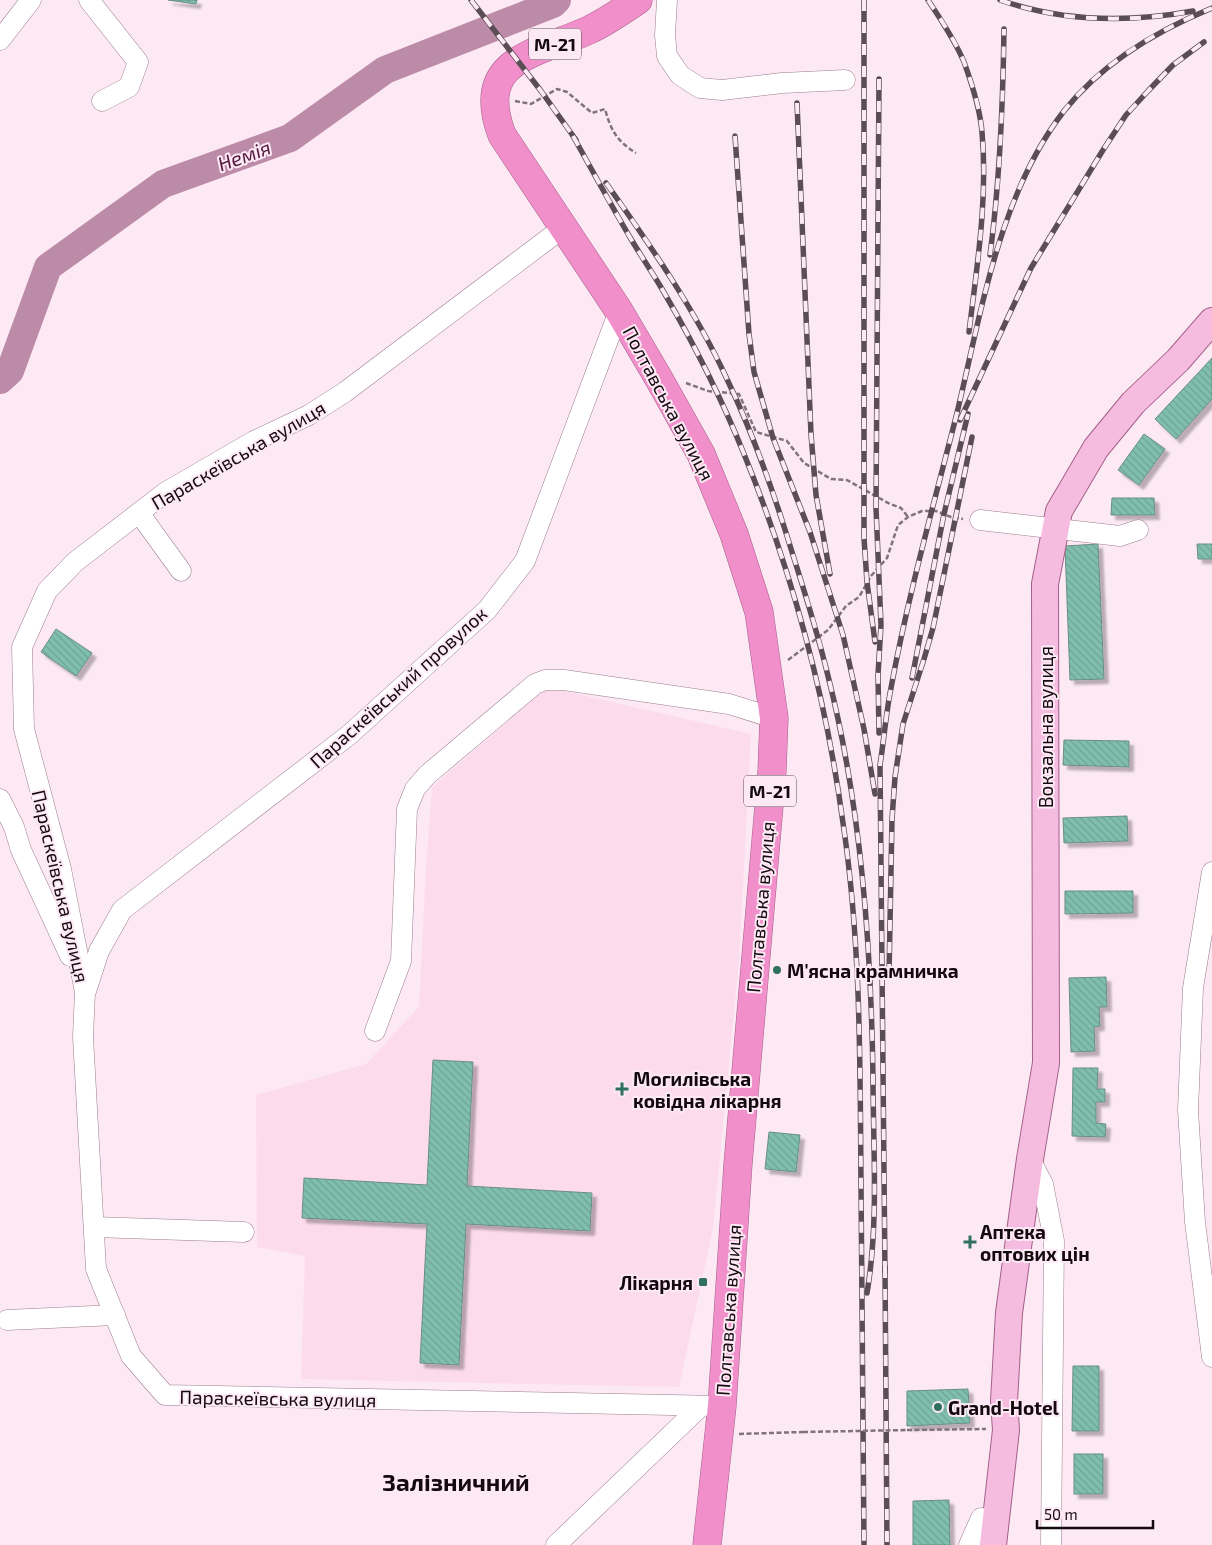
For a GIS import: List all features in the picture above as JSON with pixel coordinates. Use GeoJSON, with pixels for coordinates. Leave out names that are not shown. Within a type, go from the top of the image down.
{"type":"FeatureCollection","features":[{"type":"Feature","properties":{"kind":"highway","name":"Полтавська вулиця"},"geometry":{"type":"LineString","coordinates":[[638,0],[614,17],[590,30],[537,50],[512,64],[496,86],[493,104],[495,118],[502,134],[619,311],[701,454],[734,534],[759,612],[774,718],[772,771],[738,1164],[712,1406],[708,1545]]}},
{"type":"Feature","properties":{"kind":"main road","name":"Вокзальна вулиця"},"geometry":{"type":"LineString","coordinates":[[993,1545],[1006,1430],[1004,1401],[1009,1313],[1030,1159],[1046,1063],[1045,584],[1059,511],[1096,448],[1133,403],[1203,338],[1212,322]]}},
{"type":"Feature","properties":{"kind":"main road","name":"Вокзальна вулиця"},"geometry":{"type":"LineString","coordinates":[[980,1545],[981,1518],[995,1429],[1004,1401]]}},
{"type":"Feature","properties":{"kind":"street"},"geometry":{"type":"LineString","coordinates":[[0,40],[32,0]]}},
{"type":"Feature","properties":{"kind":"street"},"geometry":{"type":"LineString","coordinates":[[89,0],[138,62],[129,87],[102,101]]}},
{"type":"Feature","properties":{"kind":"street"},"geometry":{"type":"LineString","coordinates":[[667,0],[665,34],[667,56],[680,75],[700,88],[722,90],[782,83],[845,80]]}},
{"type":"Feature","properties":{"kind":"street","name":"Параскеївська вулиця"},"geometry":{"type":"LineString","coordinates":[[564,228],[345,392],[309,415],[254,441],[166,492],[75,562],[48,591],[22,647],[24,729],[61,869],[85,992],[83,1037],[96,1269],[131,1356],[165,1395],[712,1406]]}},
{"type":"Feature","properties":{"kind":"street","name":"Параскеївський провулок"},"geometry":{"type":"LineString","coordinates":[[85,992],[99,951],[122,910],[350,735],[487,610],[525,561],[619,311]]}},
{"type":"Feature","properties":{"kind":"street"},"geometry":{"type":"LineString","coordinates":[[139,513],[181,571]]}},
{"type":"Feature","properties":{"kind":"street"},"geometry":{"type":"LineString","coordinates":[[980,520],[1120,536],[1138,530]]}},
{"type":"Feature","properties":{"kind":"street"},"geometry":{"type":"LineString","coordinates":[[375,1031],[401,961],[407,809],[415,789],[427,774],[534,684],[545,680],[574,681],[729,704],[774,718]]}},
{"type":"Feature","properties":{"kind":"street"},"geometry":{"type":"LineString","coordinates":[[0,798],[14,827],[21,850],[85,992]]}},
{"type":"Feature","properties":{"kind":"street"},"geometry":{"type":"LineString","coordinates":[[1212,872],[1193,988],[1188,1110],[1204,1220],[1212,1357]]}},
{"type":"Feature","properties":{"kind":"street"},"geometry":{"type":"LineString","coordinates":[[1030,1159],[1043,1184],[1054,1241],[1051,1545]]}},
{"type":"Feature","properties":{"kind":"street"},"geometry":{"type":"LineString","coordinates":[[94,1227],[244,1232]]}},
{"type":"Feature","properties":{"kind":"street"},"geometry":{"type":"LineString","coordinates":[[7,1320],[115,1315]]}},
{"type":"Feature","properties":{"kind":"street"},"geometry":{"type":"LineString","coordinates":[[556,1545],[712,1406]]}},
{"type":"Feature","properties":{"kind":"street"},"geometry":{"type":"LineString","coordinates":[[969,1545],[981,1518]]}},
{"type":"Feature","properties":{"kind":"path"},"geometry":{"type":"LineString","coordinates":[[494,97],[531,104],[557,90],[566,92],[592,113],[604,109],[610,126],[621,143],[636,154]]}},
{"type":"Feature","properties":{"kind":"path"},"geometry":{"type":"LineString","coordinates":[[662,383],[675,381],[708,390],[739,394],[756,432],[787,442],[804,463],[831,479],[847,480],[888,503],[901,508],[908,517]]}},
{"type":"Feature","properties":{"kind":"path"},"geometry":{"type":"LineString","coordinates":[[770,689],[784,662],[828,630],[846,606],[859,597],[871,576],[887,558],[898,525],[908,517],[922,511],[936,511],[951,517],[980,520]]}},
{"type":"Feature","properties":{"kind":"path"},"geometry":{"type":"LineString","coordinates":[[757,1433],[995,1429]]}},
{"type":"Feature","properties":{"kind":"shaded area"},"geometry":{"type":"Polygon","coordinates":[[[547,687],[751,734],[739,960],[713,1228],[679,1387],[301,1379],[305,1256],[257,1247],[256,1095],[366,1064],[419,1007],[432,787],[547,687]]]}},
{"type":"Feature","properties":{"kind":"building"},"geometry":{"type":"Polygon","coordinates":[[[168,0],[197,0],[196,4],[168,0]]]}},
{"type":"Feature","properties":{"kind":"building"},"geometry":{"type":"Polygon","coordinates":[[[1212,358],[1212,399],[1176,439],[1155,419],[1212,358]]]}},
{"type":"Feature","properties":{"kind":"building"},"geometry":{"type":"Polygon","coordinates":[[[1144,434],[1165,449],[1139,485],[1118,470],[1144,434]]]}},
{"type":"Feature","properties":{"kind":"building"},"geometry":{"type":"Polygon","coordinates":[[[1112,498],[1154,498],[1155,515],[1111,515],[1112,498]]]}},
{"type":"Feature","properties":{"kind":"building"},"geometry":{"type":"Polygon","coordinates":[[[1098,544],[1104,679],[1070,680],[1065,546],[1098,544]]]}},
{"type":"Feature","properties":{"kind":"building"},"geometry":{"type":"Polygon","coordinates":[[[1197,544],[1212,544],[1212,559],[1198,559],[1197,544]]]}},
{"type":"Feature","properties":{"kind":"building"},"geometry":{"type":"Polygon","coordinates":[[[56,629],[92,653],[76,676],[41,652],[56,629]]]}},
{"type":"Feature","properties":{"kind":"building"},"geometry":{"type":"Polygon","coordinates":[[[1064,740],[1129,741],[1129,767],[1063,765],[1064,740]]]}},
{"type":"Feature","properties":{"kind":"building"},"geometry":{"type":"Polygon","coordinates":[[[1127,816],[1128,841],[1064,843],[1063,818],[1127,816]]]}},
{"type":"Feature","properties":{"kind":"building"},"geometry":{"type":"Polygon","coordinates":[[[1065,891],[1133,891],[1133,913],[1065,914],[1065,891]]]}},
{"type":"Feature","properties":{"kind":"building"},"geometry":{"type":"Polygon","coordinates":[[[1106,977],[1107,1007],[1099,1007],[1100,1026],[1094,1027],[1095,1051],[1071,1052],[1069,978],[1106,977]]]}},
{"type":"Feature","properties":{"kind":"building"},"geometry":{"type":"Polygon","coordinates":[[[433,1060],[473,1062],[467,1186],[592,1193],[590,1231],[466,1224],[459,1365],[420,1363],[427,1224],[302,1218],[304,1178],[427,1185],[433,1060]]]}},
{"type":"Feature","properties":{"kind":"building"},"geometry":{"type":"Polygon","coordinates":[[[1073,1068],[1098,1068],[1097,1089],[1105,1089],[1105,1102],[1096,1102],[1096,1123],[1106,1124],[1105,1137],[1072,1136],[1073,1068]]]}},
{"type":"Feature","properties":{"kind":"building"},"geometry":{"type":"Polygon","coordinates":[[[769,1132],[800,1135],[796,1172],[765,1169],[769,1132]]]}},
{"type":"Feature","properties":{"kind":"building"},"geometry":{"type":"Polygon","coordinates":[[[1073,1366],[1099,1366],[1099,1431],[1072,1431],[1073,1366]]]}},
{"type":"Feature","properties":{"kind":"building","name":"Grand-Hotel"},"geometry":{"type":"Polygon","coordinates":[[[968,1389],[970,1423],[907,1426],[907,1391],[968,1389]]]}},
{"type":"Feature","properties":{"kind":"building"},"geometry":{"type":"Polygon","coordinates":[[[1074,1454],[1103,1454],[1103,1494],[1074,1494],[1074,1454]]]}},
{"type":"Feature","properties":{"kind":"building"},"geometry":{"type":"Polygon","coordinates":[[[949,1500],[950,1545],[913,1545],[913,1501],[949,1500]]]}},
{"type":"Feature","properties":{"kind":"waterway","name":"Немія"},"geometry":{"type":"LineString","coordinates":[[0,380],[10,371],[48,267],[163,184],[290,138],[385,70],[553,4],[557,0]]}},
{"type":"Feature","properties":{"kind":"railway"},"geometry":{"type":"LineString","coordinates":[[471,0],[576,140]]}},
{"type":"Feature","properties":{"kind":"railway"},"geometry":{"type":"LineString","coordinates":[[864,0],[864,538],[867,582],[875,642]]}},
{"type":"Feature","properties":{"kind":"railway"},"geometry":{"type":"LineString","coordinates":[[928,0],[952,38],[964,62],[981,123],[984,182],[983,207],[969,332]]}},
{"type":"Feature","properties":{"kind":"railway"},"geometry":{"type":"LineString","coordinates":[[1000,0],[1047,13],[1095,18],[1120,19],[1193,11]]}},
{"type":"Feature","properties":{"kind":"railway"},"geometry":{"type":"LineString","coordinates":[[885,1272],[880,765],[889,697],[905,620],[984,298],[1007,218],[1023,180],[1041,144],[1064,111],[1095,78],[1131,50],[1171,27],[1212,8]]}},
{"type":"Feature","properties":{"kind":"railway"},"geometry":{"type":"LineString","coordinates":[[990,255],[1000,142],[1004,29]]}},
{"type":"Feature","properties":{"kind":"railway"},"geometry":{"type":"LineString","coordinates":[[960,420],[1031,268],[1103,150],[1126,115],[1148,91],[1173,65],[1204,42]]}},
{"type":"Feature","properties":{"kind":"railway"},"geometry":{"type":"LineString","coordinates":[[879,79],[876,508],[881,625],[878,675],[879,733]]}},
{"type":"Feature","properties":{"kind":"railway"},"geometry":{"type":"LineString","coordinates":[[797,103],[811,434],[816,495],[830,574]]}},
{"type":"Feature","properties":{"kind":"railway"},"geometry":{"type":"LineString","coordinates":[[573,136],[685,329],[735,433],[761,499],[792,589],[817,682],[827,729],[836,776],[849,868],[856,958],[860,1093],[864,1545]]}},
{"type":"Feature","properties":{"kind":"railway"},"geometry":{"type":"LineString","coordinates":[[735,136],[749,334],[754,372],[773,438],[810,532],[843,635],[864,729],[875,794]]}},
{"type":"Feature","properties":{"kind":"railway"},"geometry":{"type":"LineString","coordinates":[[606,183],[655,253],[686,302],[736,398],[778,508],[828,676],[849,775],[867,926],[872,1027],[875,1185],[873,1239],[867,1293]]}},
{"type":"Feature","properties":{"kind":"railway"},"geometry":{"type":"LineString","coordinates":[[912,678],[944,514],[968,414]]}},
{"type":"Feature","properties":{"kind":"railway"},"geometry":{"type":"LineString","coordinates":[[889,975],[892,819],[895,777],[903,724],[933,628],[972,437]]}},
{"type":"Feature","properties":{"kind":"railway"},"geometry":{"type":"LineString","coordinates":[[885,1267],[887,1545]]}},
{"type":"Feature","properties":{"kind":"place","name":"М'ясна крамничка"},"geometry":{"type":"Point","coordinates":[777,970]}},
{"type":"Feature","properties":{"kind":"place","name":"Могилівська ковідна лікарня"},"geometry":{"type":"Point","coordinates":[622,1089]}},
{"type":"Feature","properties":{"kind":"place","name":"Аптека оптових цін"},"geometry":{"type":"Point","coordinates":[970,1242]}},
{"type":"Feature","properties":{"kind":"place","name":"Лікарня"},"geometry":{"type":"Point","coordinates":[703,1282]}},
{"type":"Feature","properties":{"kind":"place","name":"Grand-Hotel"},"geometry":{"type":"Point","coordinates":[938,1407]}},
{"type":"Feature","properties":{"kind":"district","name":"Залізничний"},"geometry":{"type":"Point","coordinates":[456,1481]}}]}
